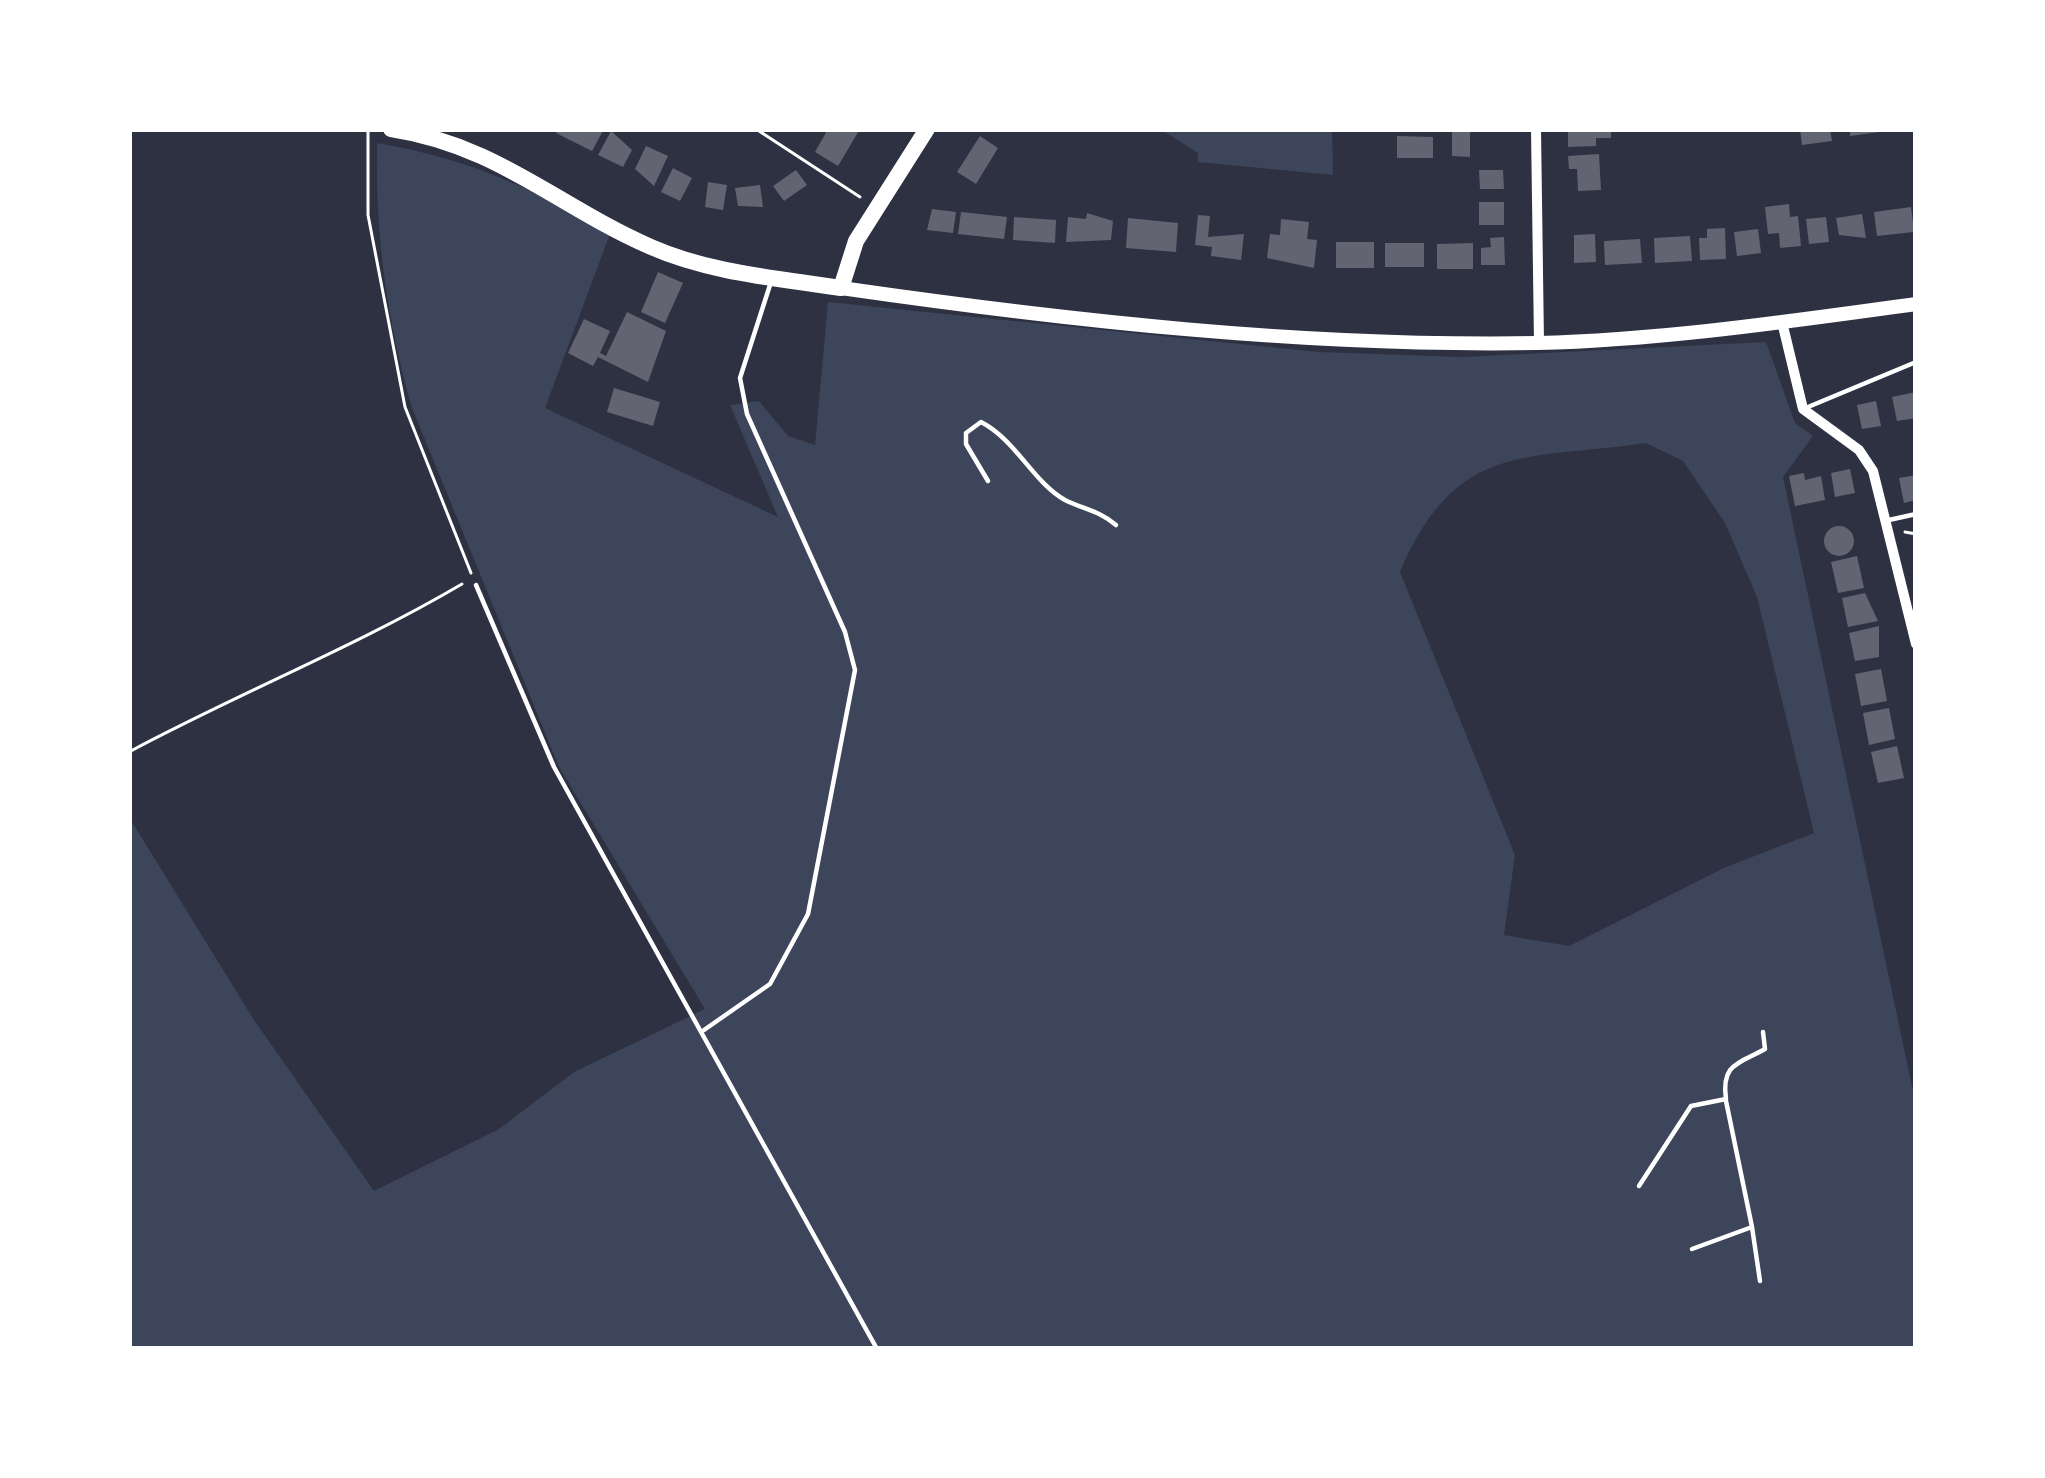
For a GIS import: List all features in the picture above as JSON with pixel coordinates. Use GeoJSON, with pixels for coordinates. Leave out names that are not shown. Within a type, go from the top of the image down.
{"type":"FeatureCollection","features":[{"type":"Feature","properties":{"kind":"main road"},"geometry":{"type":"LineString","coordinates":[[391,129],[446,134],[651,247],[716,268],[841,288],[856,241],[927,129]]}},
{"type":"Feature","properties":{"kind":"street"},"geometry":{"type":"LineString","coordinates":[[1536,129],[1538,343]]}},
{"type":"Feature","properties":{"kind":"street"},"geometry":{"type":"LineString","coordinates":[[841,288],[1314,338],[1538,343],[1782,322],[1916,304]]}},
{"type":"Feature","properties":{"kind":"street"},"geometry":{"type":"LineString","coordinates":[[1782,322],[1803,409],[1859,450],[1874,471],[1912,612],[1916,644]]}},
{"type":"Feature","properties":{"kind":"lane"},"geometry":{"type":"LineString","coordinates":[[704,1030],[770,984],[808,914],[855,670],[845,632],[748,414],[740,378],[773,278]]}},
{"type":"Feature","properties":{"kind":"lane"},"geometry":{"type":"LineString","coordinates":[[1803,409],[1854,383],[1916,362]]}},
{"type":"Feature","properties":{"kind":"lane"},"geometry":{"type":"LineString","coordinates":[[988,481],[966,445],[966,433],[981,422],[1016,448],[1061,498],[1096,510],[1117,525]]}},
{"type":"Feature","properties":{"kind":"lane"},"geometry":{"type":"LineString","coordinates":[[1888,520],[1916,514]]}},
{"type":"Feature","properties":{"kind":"lane"},"geometry":{"type":"LineString","coordinates":[[476,585],[554,767],[877,1349]]}},
{"type":"Feature","properties":{"kind":"lane"},"geometry":{"type":"LineString","coordinates":[[1760,1280],[1724,1075],[1765,1049],[1763,1032]]}},
{"type":"Feature","properties":{"kind":"lane"},"geometry":{"type":"LineString","coordinates":[[1639,1186],[1691,1106],[1726,1099]]}},
{"type":"Feature","properties":{"kind":"lane"},"geometry":{"type":"LineString","coordinates":[[1692,1249],[1752,1227]]}},
{"type":"Feature","properties":{"kind":"path"},"geometry":{"type":"LineString","coordinates":[[368,129],[368,215],[405,407],[476,585]]}},
{"type":"Feature","properties":{"kind":"path"},"geometry":{"type":"LineString","coordinates":[[756,129],[877,208]]}},
{"type":"Feature","properties":{"kind":"path"},"geometry":{"type":"LineString","coordinates":[[129,752],[229,698],[399,622],[465,583],[476,585]]}},
{"type":"Feature","properties":{"kind":"shaded area"},"geometry":{"type":"Polygon","coordinates":[[[1160,129],[1332,129],[1333,175],[1198,162],[1198,153],[1160,129]]]}},
{"type":"Feature","properties":{"kind":"shaded area"},"geometry":{"type":"Polygon","coordinates":[[[377,143],[498,177],[610,234],[545,408],[778,517],[730,405],[759,401],[788,436],[815,445],[828,302],[1319,352],[1463,357],[1766,342],[1795,423],[1813,436],[1783,477],[1916,1105],[1916,1349],[129,1349],[129,817],[254,1020],[374,1191],[499,1129],[574,1072],[705,1009],[559,767],[412,408],[384,277],[377,143]],[[1646,443],[1499,465],[1471,478],[1445,499],[1422,529],[1400,572],[1515,855],[1504,935],[1569,946],[1726,867],[1814,833],[1757,597],[1725,523],[1683,461],[1646,443]]]}},
{"type":"Feature","properties":{"kind":"building"},"geometry":{"type":"Polygon","coordinates":[[[559,129],[604,129],[592,151],[556,133],[559,129]]]}},
{"type":"Feature","properties":{"kind":"building"},"geometry":{"type":"Polygon","coordinates":[[[828,129],[860,129],[838,166],[815,152],[828,129]]]}},
{"type":"Feature","properties":{"kind":"building"},"geometry":{"type":"Polygon","coordinates":[[[1568,129],[1611,129],[1611,138],[1596,138],[1596,146],[1568,147],[1568,129]]]}},
{"type":"Feature","properties":{"kind":"building"},"geometry":{"type":"Polygon","coordinates":[[[1800,129],[1830,129],[1832,141],[1802,145],[1800,129]]]}},
{"type":"Feature","properties":{"kind":"building"},"geometry":{"type":"Polygon","coordinates":[[[1850,129],[1880,129],[1880,132],[1850,136],[1850,129]]]}},
{"type":"Feature","properties":{"kind":"building"},"geometry":{"type":"Polygon","coordinates":[[[611,131],[632,150],[623,167],[598,155],[611,131]]]}},
{"type":"Feature","properties":{"kind":"building"},"geometry":{"type":"Polygon","coordinates":[[[1452,132],[1470,132],[1470,157],[1452,156],[1452,132]]]}},
{"type":"Feature","properties":{"kind":"building"},"geometry":{"type":"Polygon","coordinates":[[[980,136],[998,148],[976,184],[957,172],[980,136]]]}},
{"type":"Feature","properties":{"kind":"building"},"geometry":{"type":"Polygon","coordinates":[[[1397,136],[1433,137],[1433,158],[1397,158],[1397,136]]]}},
{"type":"Feature","properties":{"kind":"building"},"geometry":{"type":"Polygon","coordinates":[[[646,146],[668,156],[654,186],[635,169],[646,146]]]}},
{"type":"Feature","properties":{"kind":"building"},"geometry":{"type":"Polygon","coordinates":[[[1599,154],[1601,190],[1578,191],[1577,169],[1569,169],[1568,156],[1599,154]]]}},
{"type":"Feature","properties":{"kind":"building"},"geometry":{"type":"Polygon","coordinates":[[[673,168],[692,178],[680,201],[661,192],[673,168]]]}},
{"type":"Feature","properties":{"kind":"building"},"geometry":{"type":"Polygon","coordinates":[[[796,170],[807,185],[784,201],[773,186],[796,170]]]}},
{"type":"Feature","properties":{"kind":"building"},"geometry":{"type":"Polygon","coordinates":[[[1479,170],[1503,170],[1504,189],[1480,189],[1479,170]]]}},
{"type":"Feature","properties":{"kind":"building"},"geometry":{"type":"Polygon","coordinates":[[[708,182],[727,185],[723,210],[705,207],[708,182]]]}},
{"type":"Feature","properties":{"kind":"building"},"geometry":{"type":"Polygon","coordinates":[[[760,185],[763,207],[738,206],[735,188],[760,185]]]}},
{"type":"Feature","properties":{"kind":"building"},"geometry":{"type":"Polygon","coordinates":[[[1479,202],[1504,202],[1504,225],[1479,225],[1479,202]]]}},
{"type":"Feature","properties":{"kind":"building"},"geometry":{"type":"Polygon","coordinates":[[[1789,204],[1790,217],[1798,216],[1801,246],[1780,248],[1779,233],[1768,234],[1765,207],[1789,204]]]}},
{"type":"Feature","properties":{"kind":"building"},"geometry":{"type":"Polygon","coordinates":[[[1911,207],[1914,232],[1877,236],[1874,212],[1911,207]]]}},
{"type":"Feature","properties":{"kind":"building"},"geometry":{"type":"Polygon","coordinates":[[[932,209],[956,212],[953,233],[927,230],[932,209]]]}},
{"type":"Feature","properties":{"kind":"building"},"geometry":{"type":"Polygon","coordinates":[[[961,212],[1007,217],[1004,239],[958,234],[961,212]]]}},
{"type":"Feature","properties":{"kind":"building"},"geometry":{"type":"Polygon","coordinates":[[[1087,213],[1113,221],[1111,240],[1066,242],[1068,217],[1086,219],[1087,213]]]}},
{"type":"Feature","properties":{"kind":"building"},"geometry":{"type":"Polygon","coordinates":[[[1862,214],[1866,238],[1839,235],[1836,218],[1862,214]]]}},
{"type":"Feature","properties":{"kind":"building"},"geometry":{"type":"Polygon","coordinates":[[[1198,215],[1210,216],[1208,237],[1244,234],[1241,260],[1211,256],[1212,247],[1195,245],[1198,215]]]}},
{"type":"Feature","properties":{"kind":"building"},"geometry":{"type":"Polygon","coordinates":[[[1014,217],[1056,220],[1055,243],[1013,240],[1014,217]]]}},
{"type":"Feature","properties":{"kind":"building"},"geometry":{"type":"Polygon","coordinates":[[[1826,217],[1829,242],[1809,244],[1806,219],[1826,217]]]}},
{"type":"Feature","properties":{"kind":"building"},"geometry":{"type":"Polygon","coordinates":[[[1128,218],[1178,223],[1176,252],[1126,248],[1128,218]]]}},
{"type":"Feature","properties":{"kind":"building"},"geometry":{"type":"Polygon","coordinates":[[[1281,219],[1309,222],[1307,239],[1317,240],[1314,268],[1267,258],[1270,234],[1280,235],[1281,219]]]}},
{"type":"Feature","properties":{"kind":"building"},"geometry":{"type":"Polygon","coordinates":[[[1725,228],[1726,259],[1700,260],[1699,238],[1707,238],[1707,229],[1725,228]]]}},
{"type":"Feature","properties":{"kind":"building"},"geometry":{"type":"Polygon","coordinates":[[[1758,229],[1761,253],[1737,256],[1734,232],[1758,229]]]}},
{"type":"Feature","properties":{"kind":"building"},"geometry":{"type":"Polygon","coordinates":[[[1595,234],[1596,262],[1574,263],[1574,235],[1595,234]]]}},
{"type":"Feature","properties":{"kind":"building"},"geometry":{"type":"Polygon","coordinates":[[[1690,236],[1692,261],[1655,263],[1654,238],[1690,236]]]}},
{"type":"Feature","properties":{"kind":"building"},"geometry":{"type":"Polygon","coordinates":[[[1504,237],[1505,265],[1481,265],[1481,248],[1491,247],[1490,238],[1504,237]]]}},
{"type":"Feature","properties":{"kind":"building"},"geometry":{"type":"Polygon","coordinates":[[[1640,239],[1642,263],[1605,265],[1604,241],[1640,239]]]}},
{"type":"Feature","properties":{"kind":"building"},"geometry":{"type":"Polygon","coordinates":[[[1336,242],[1374,242],[1374,268],[1336,268],[1336,242]]]}},
{"type":"Feature","properties":{"kind":"building"},"geometry":{"type":"Polygon","coordinates":[[[1385,243],[1424,243],[1424,267],[1385,267],[1385,243]]]}},
{"type":"Feature","properties":{"kind":"building"},"geometry":{"type":"Polygon","coordinates":[[[1473,243],[1473,269],[1437,269],[1437,244],[1473,243]]]}},
{"type":"Feature","properties":{"kind":"building"},"geometry":{"type":"Polygon","coordinates":[[[658,272],[683,283],[665,323],[641,312],[658,272]]]}},
{"type":"Feature","properties":{"kind":"building"},"geometry":{"type":"Polygon","coordinates":[[[627,312],[666,331],[648,382],[598,357],[593,366],[568,353],[584,319],[610,331],[600,353],[606,356],[627,312]]]}},
{"type":"Feature","properties":{"kind":"building"},"geometry":{"type":"Polygon","coordinates":[[[614,388],[660,402],[653,426],[607,412],[614,388]]]}},
{"type":"Feature","properties":{"kind":"building"},"geometry":{"type":"Polygon","coordinates":[[[1916,392],[1916,418],[1897,421],[1892,397],[1916,392]]]}},
{"type":"Feature","properties":{"kind":"building"},"geometry":{"type":"Polygon","coordinates":[[[1876,401],[1881,426],[1862,429],[1857,405],[1876,401]]]}},
{"type":"Feature","properties":{"kind":"building"},"geometry":{"type":"Polygon","coordinates":[[[1850,469],[1855,493],[1835,497],[1831,473],[1850,469]]]}},
{"type":"Feature","properties":{"kind":"building"},"geometry":{"type":"Polygon","coordinates":[[[1804,473],[1805,480],[1821,476],[1825,500],[1795,506],[1789,476],[1804,473]]]}},
{"type":"Feature","properties":{"kind":"building"},"geometry":{"type":"Polygon","coordinates":[[[1916,475],[1916,500],[1904,503],[1899,478],[1916,475]]]}},
{"type":"Feature","properties":{"kind":"building"},"geometry":{"type":"Polygon","coordinates":[[[1839,526],[1850,530],[1854,541],[1850,552],[1839,556],[1828,552],[1824,541],[1828,530],[1839,526]]]}},
{"type":"Feature","properties":{"kind":"building"},"geometry":{"type":"Polygon","coordinates":[[[1857,556],[1864,588],[1838,593],[1831,562],[1857,556]]]}},
{"type":"Feature","properties":{"kind":"building"},"geometry":{"type":"Polygon","coordinates":[[[1865,593],[1878,621],[1848,627],[1842,598],[1865,593]]]}},
{"type":"Feature","properties":{"kind":"building"},"geometry":{"type":"Polygon","coordinates":[[[1879,626],[1879,657],[1855,661],[1849,633],[1879,626]]]}},
{"type":"Feature","properties":{"kind":"building"},"geometry":{"type":"Polygon","coordinates":[[[1881,669],[1887,701],[1861,706],[1855,674],[1881,669]]]}},
{"type":"Feature","properties":{"kind":"building"},"geometry":{"type":"Polygon","coordinates":[[[1889,708],[1895,739],[1869,745],[1863,713],[1889,708]]]}},
{"type":"Feature","properties":{"kind":"building"},"geometry":{"type":"Polygon","coordinates":[[[1897,746],[1904,778],[1878,783],[1871,752],[1897,746]]]}}]}
